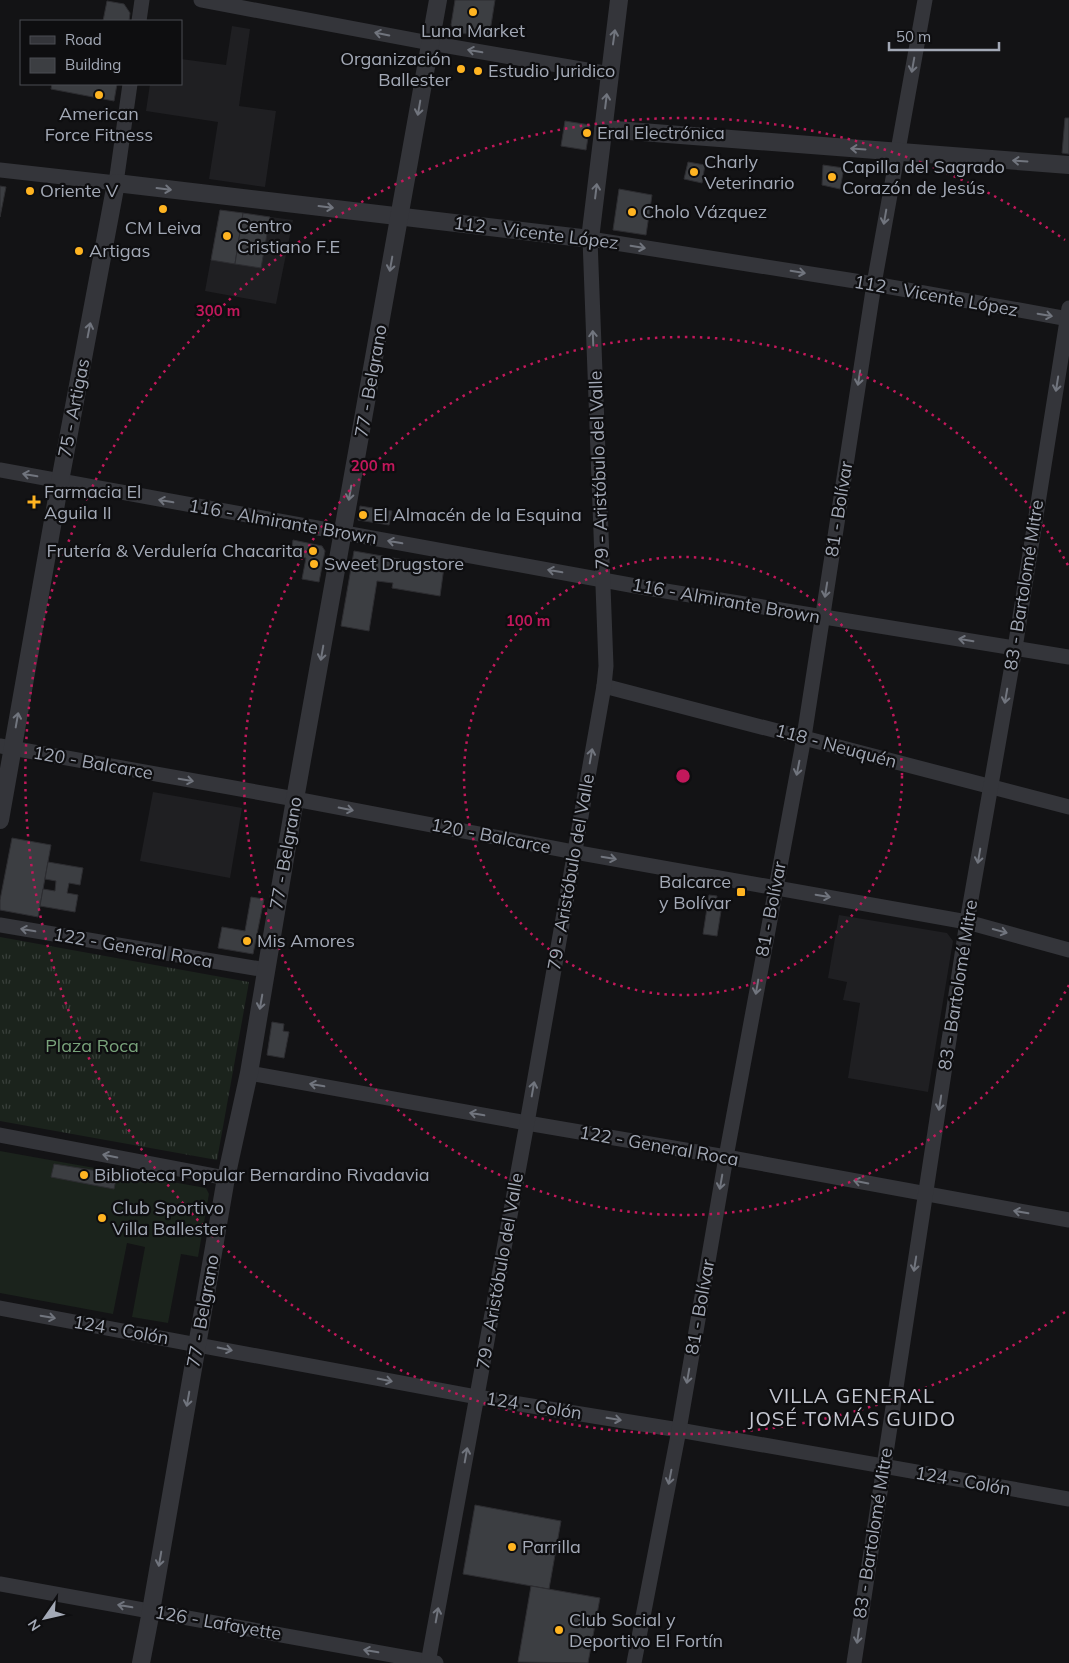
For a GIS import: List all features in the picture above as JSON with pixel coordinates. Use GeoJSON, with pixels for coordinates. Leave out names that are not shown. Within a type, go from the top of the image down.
{"type":"FeatureCollection","features":[{"type":"Feature","properties":{"kind":"street"},"geometry":{"type":"LineString","coordinates":[[139,20],[142,0]]}},
{"type":"Feature","properties":{"kind":"street"},"geometry":{"type":"LineString","coordinates":[[201,0],[430,43],[610,74]]}},
{"type":"Feature","properties":{"kind":"street","name":"77 - Belgrano"},"geometry":{"type":"LineString","coordinates":[[141,1663],[226,1178],[248,1072],[438,0]]}},
{"type":"Feature","properties":{"kind":"street","name":"79 - Aristóbulo del Valle"},"geometry":{"type":"LineString","coordinates":[[431,1663],[604,686],[606,666],[590,239],[619,0]]}},
{"type":"Feature","properties":{"kind":"street","name":"81 - Bolívar"},"geometry":{"type":"LineString","coordinates":[[634,1663],[679,1430],[726,1157],[804,737],[874,284],[924,0]]}},
{"type":"Feature","properties":{"kind":"street","name":"75 - Artigas"},"geometry":{"type":"LineString","coordinates":[[0,820],[6,748],[60,481],[116,183],[130,85]]}},
{"type":"Feature","properties":{"kind":"street"},"geometry":{"type":"LineString","coordinates":[[603,129],[1069,165]]}},
{"type":"Feature","properties":{"kind":"street","name":"112 - Vicente López"},"geometry":{"type":"LineString","coordinates":[[0,170],[590,239],[1068,315]]}},
{"type":"Feature","properties":{"kind":"street","name":"83 - Bartolomé Mitre"},"geometry":{"type":"LineString","coordinates":[[854,1663],[967,922],[1068,315]]}},
{"type":"Feature","properties":{"kind":"street","name":"116 - Almirante Brown"},"geometry":{"type":"LineString","coordinates":[[0,470],[641,587],[1069,657]]}},
{"type":"Feature","properties":{"kind":"street","name":"118 - Neuquén"},"geometry":{"type":"LineString","coordinates":[[604,686],[1069,807]]}},
{"type":"Feature","properties":{"kind":"street","name":"120 - Balcarce"},"geometry":{"type":"LineString","coordinates":[[6,748],[967,922],[1069,950]]}},
{"type":"Feature","properties":{"kind":"street","name":"122 - General Roca"},"geometry":{"type":"LineString","coordinates":[[0,925],[266,970]]}},
{"type":"Feature","properties":{"kind":"street","name":"122 - General Roca"},"geometry":{"type":"LineString","coordinates":[[248,1072],[1069,1220]]}},
{"type":"Feature","properties":{"kind":"street"},"geometry":{"type":"LineString","coordinates":[[0,1135],[226,1178]]}},
{"type":"Feature","properties":{"kind":"street","name":"124 - Colón"},"geometry":{"type":"LineString","coordinates":[[0,1308],[477,1397],[679,1430],[1069,1499]]}},
{"type":"Feature","properties":{"kind":"street","name":"126 - Lafayette"},"geometry":{"type":"LineString","coordinates":[[0,1584],[431,1663]]}},
{"type":"Feature","properties":{"kind":"shaded area"},"geometry":{"type":"Polygon","coordinates":[[[232,26],[250,29],[239,106],[276,111],[265,187],[209,179],[218,122],[146,111],[150,85],[182,85],[182,59],[226,65],[232,26]]]}},
{"type":"Feature","properties":{"kind":"shaded area"},"geometry":{"type":"Polygon","coordinates":[[[220,210],[293,220],[276,304],[205,291],[220,210]]]}},
{"type":"Feature","properties":{"kind":"shaded area"},"geometry":{"type":"Polygon","coordinates":[[[153,792],[242,808],[230,878],[140,861],[153,792]]]}},
{"type":"Feature","properties":{"kind":"shaded area"},"geometry":{"type":"Polygon","coordinates":[[[839,915],[947,933],[953,941],[928,1092],[848,1078],[860,1003],[843,1000],[847,982],[828,978],[839,915]]]}},
{"type":"Feature","properties":{"kind":"green space","name":"Plaza Roca"},"geometry":{"type":"Polygon","coordinates":[[[0,937],[249,982],[217,1160],[0,1121],[0,937]]]}},
{"type":"Feature","properties":{"kind":"green space","name":"Club Sportivo Villa Ballester"},"geometry":{"type":"Polygon","coordinates":[[[0,1151],[206,1188],[209,1194],[198,1257],[181,1254],[168,1323],[132,1317],[145,1247],[127,1243],[113,1314],[0,1293],[0,1151]]]}},
{"type":"Feature","properties":{"kind":"building","name":"Luna Market"},"geometry":{"type":"Polygon","coordinates":[[[455,0],[495,0],[489,38],[456,32],[451,25],[455,0]]]}},
{"type":"Feature","properties":{"kind":"building"},"geometry":{"type":"Polygon","coordinates":[[[107,1],[124,4],[130,13],[129,20],[103,20],[107,1]]]}},
{"type":"Feature","properties":{"kind":"building","name":"American Force Fitness"},"geometry":{"type":"Polygon","coordinates":[[[52,85],[117,85],[114,101],[51,89],[52,85]]]}},
{"type":"Feature","properties":{"kind":"building"},"geometry":{"type":"Polygon","coordinates":[[[1065,118],[1069,118],[1069,154],[1062,153],[1065,118]]]}},
{"type":"Feature","properties":{"kind":"building"},"geometry":{"type":"Polygon","coordinates":[[[565,121],[590,125],[586,150],[561,146],[565,121]]]}},
{"type":"Feature","properties":{"kind":"building","name":"Charly Veterinario"},"geometry":{"type":"Polygon","coordinates":[[[688,162],[705,165],[702,183],[684,179],[688,162]]]}},
{"type":"Feature","properties":{"kind":"building","name":"Capilla del Sagrado Corazón de Jesús"},"geometry":{"type":"Polygon","coordinates":[[[823,165],[844,168],[840,189],[822,185],[823,165]]]}},
{"type":"Feature","properties":{"kind":"building"},"geometry":{"type":"Polygon","coordinates":[[[0,186],[6,187],[0,217],[0,186]]]}},
{"type":"Feature","properties":{"kind":"building","name":"Cholo Vázquez"},"geometry":{"type":"Polygon","coordinates":[[[619,189],[652,195],[646,235],[613,230],[619,189]]]}},
{"type":"Feature","properties":{"kind":"building","name":"Centro Cristiano F.E"},"geometry":{"type":"Polygon","coordinates":[[[220,210],[243,213],[235,264],[211,260],[220,210]]]}},
{"type":"Feature","properties":{"kind":"building"},"geometry":{"type":"Polygon","coordinates":[[[243,213],[270,217],[261,268],[235,264],[243,213]]]}},
{"type":"Feature","properties":{"kind":"building"},"geometry":{"type":"Polygon","coordinates":[[[360,506],[392,511],[389,525],[358,520],[360,506]]]}},
{"type":"Feature","properties":{"kind":"building"},"geometry":{"type":"Polygon","coordinates":[[[293,540],[322,546],[325,551],[319,582],[302,579],[306,558],[291,555],[293,540]]]}},
{"type":"Feature","properties":{"kind":"building"},"geometry":{"type":"Polygon","coordinates":[[[354,551],[444,567],[440,596],[392,588],[393,583],[377,581],[369,631],[341,626],[354,551]]]}},
{"type":"Feature","properties":{"kind":"building"},"geometry":{"type":"Polygon","coordinates":[[[12,838],[51,845],[38,917],[0,910],[0,900],[12,838]]]}},
{"type":"Feature","properties":{"kind":"building"},"geometry":{"type":"Polygon","coordinates":[[[48,862],[83,868],[80,885],[69,883],[67,893],[78,895],[75,912],[40,906],[43,889],[55,891],[56,881],[45,879],[48,862]]]}},
{"type":"Feature","properties":{"kind":"building"},"geometry":{"type":"Polygon","coordinates":[[[709,895],[717,896],[715,909],[721,911],[717,936],[703,934],[709,895]]]}},
{"type":"Feature","properties":{"kind":"building"},"geometry":{"type":"Polygon","coordinates":[[[251,897],[264,899],[253,954],[218,948],[222,927],[245,931],[251,897]]]}},
{"type":"Feature","properties":{"kind":"building"},"geometry":{"type":"Polygon","coordinates":[[[272,1022],[284,1024],[283,1031],[289,1032],[284,1058],[267,1055],[272,1022]]]}},
{"type":"Feature","properties":{"kind":"building","name":"Biblioteca Popular Bernardino Rivadavia"},"geometry":{"type":"Polygon","coordinates":[[[54,1164],[117,1174],[114,1189],[51,1177],[54,1164]]]}},
{"type":"Feature","properties":{"kind":"building","name":"Parrilla"},"geometry":{"type":"Polygon","coordinates":[[[475,1505],[561,1521],[549,1589],[463,1574],[475,1505]]]}},
{"type":"Feature","properties":{"kind":"building","name":"Club Social y Deportivo El Fortín"},"geometry":{"type":"Polygon","coordinates":[[[531,1586],[600,1598],[588,1663],[518,1662],[531,1586]]]}},
{"type":"Feature","properties":{"kind":"place","name":"Luna Market"},"geometry":{"type":"Point","coordinates":[473,12]}},
{"type":"Feature","properties":{"kind":"place","name":"Organización Ballester"},"geometry":{"type":"Point","coordinates":[461,69]}},
{"type":"Feature","properties":{"kind":"place","name":"Estudio Juridico"},"geometry":{"type":"Point","coordinates":[478,71]}},
{"type":"Feature","properties":{"kind":"place","name":"American Force Fitness"},"geometry":{"type":"Point","coordinates":[99,95]}},
{"type":"Feature","properties":{"kind":"place","name":"Eral Electrónica"},"geometry":{"type":"Point","coordinates":[587,133]}},
{"type":"Feature","properties":{"kind":"place","name":"Charly Veterinario"},"geometry":{"type":"Point","coordinates":[694,172]}},
{"type":"Feature","properties":{"kind":"place","name":"Capilla del Sagrado Corazón de Jesús"},"geometry":{"type":"Point","coordinates":[832,177]}},
{"type":"Feature","properties":{"kind":"place","name":"Oriente V"},"geometry":{"type":"Point","coordinates":[30,191]}},
{"type":"Feature","properties":{"kind":"place","name":"CM Leiva"},"geometry":{"type":"Point","coordinates":[163,209]}},
{"type":"Feature","properties":{"kind":"place","name":"Cholo Vázquez"},"geometry":{"type":"Point","coordinates":[632,212]}},
{"type":"Feature","properties":{"kind":"place","name":"Centro Cristiano F.E"},"geometry":{"type":"Point","coordinates":[227,236]}},
{"type":"Feature","properties":{"kind":"place","name":"Artigas"},"geometry":{"type":"Point","coordinates":[79,251]}},
{"type":"Feature","properties":{"kind":"place","name":"Farmacia El Aguila II"},"geometry":{"type":"Point","coordinates":[34,502]}},
{"type":"Feature","properties":{"kind":"place","name":"El Almacén de la Esquina"},"geometry":{"type":"Point","coordinates":[363,515]}},
{"type":"Feature","properties":{"kind":"place","name":"Frutería & Verdulería Chacarita"},"geometry":{"type":"Point","coordinates":[313,551]}},
{"type":"Feature","properties":{"kind":"place","name":"Sweet Drugstore"},"geometry":{"type":"Point","coordinates":[314,564]}},
{"type":"Feature","properties":{"kind":"place","name":"Balcarce y Bolívar"},"geometry":{"type":"Point","coordinates":[741,892]}},
{"type":"Feature","properties":{"kind":"place","name":"Mis Amores"},"geometry":{"type":"Point","coordinates":[247,941]}},
{"type":"Feature","properties":{"kind":"place","name":"Biblioteca Popular Bernardino Rivadavia"},"geometry":{"type":"Point","coordinates":[84,1175]}},
{"type":"Feature","properties":{"kind":"place","name":"Club Sportivo Villa Ballester"},"geometry":{"type":"Point","coordinates":[102,1218]}},
{"type":"Feature","properties":{"kind":"place","name":"Parrilla"},"geometry":{"type":"Point","coordinates":[512,1547]}},
{"type":"Feature","properties":{"kind":"place","name":"Club Social y Deportivo El Fortín"},"geometry":{"type":"Point","coordinates":[559,1630]}},
{"type":"Feature","properties":{"kind":"district","name":"VILLA GENERAL JOSÉ TOMÁS GUIDO"},"geometry":{"type":"Point","coordinates":[852,1408]}}]}
